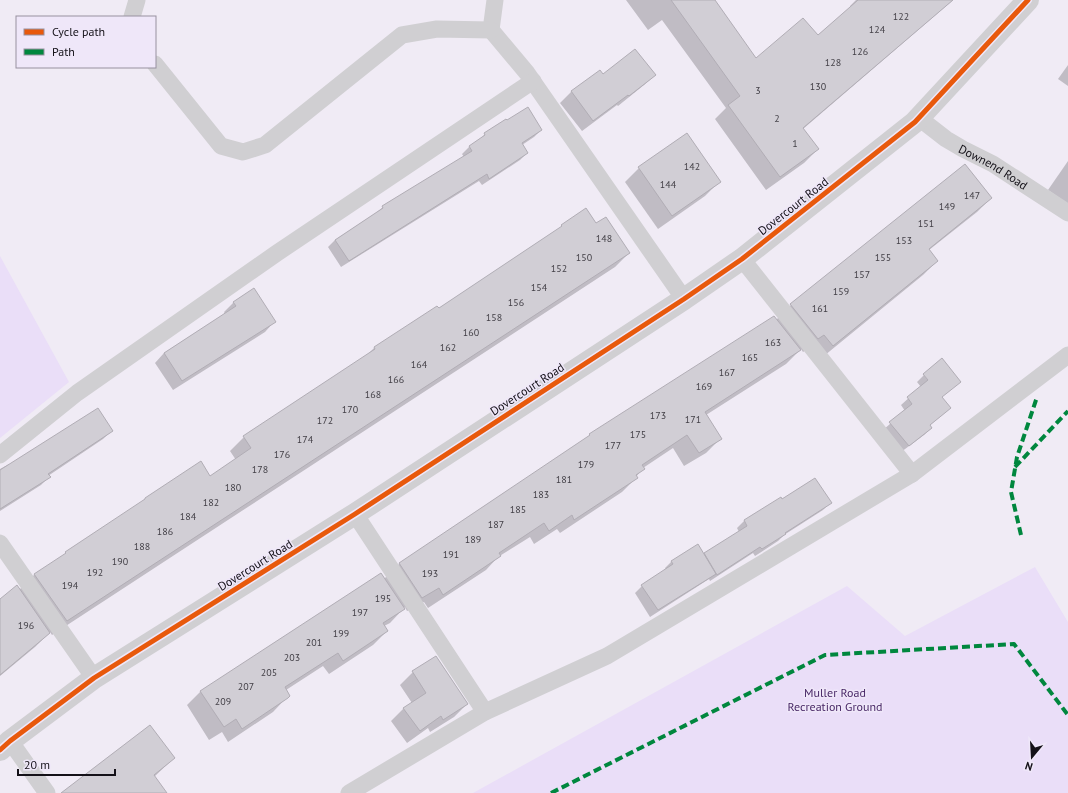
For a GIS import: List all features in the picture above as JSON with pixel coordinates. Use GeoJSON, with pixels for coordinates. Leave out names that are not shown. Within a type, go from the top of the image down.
{"type":"FeatureCollection","features":[{"type":"Feature","properties":{"kind":"street","name":"Dovercourt Road"},"geometry":{"type":"LineString","coordinates":[[5,745],[94,678],[355,514],[684,299],[742,259],[915,122],[1028,0]]}},
{"type":"Feature","properties":{"kind":"lane"},"geometry":{"type":"LineString","coordinates":[[132,16],[137,0]]}},
{"type":"Feature","properties":{"kind":"lane"},"geometry":{"type":"LineString","coordinates":[[495,0],[491,30],[533,81],[684,299]]}},
{"type":"Feature","properties":{"kind":"lane"},"geometry":{"type":"LineString","coordinates":[[156,65],[221,146],[243,152],[265,145],[402,36],[437,29],[491,30]]}},
{"type":"Feature","properties":{"kind":"lane"},"geometry":{"type":"LineString","coordinates":[[0,455],[77,393],[251,271],[533,81]]}},
{"type":"Feature","properties":{"kind":"lane","name":"Downend Road"},"geometry":{"type":"LineString","coordinates":[[919,118],[963,150],[993,164],[1068,213]]}},
{"type":"Feature","properties":{"kind":"lane"},"geometry":{"type":"LineString","coordinates":[[742,259],[912,474]]}},
{"type":"Feature","properties":{"kind":"lane"},"geometry":{"type":"LineString","coordinates":[[349,793],[485,712],[607,656],[912,474],[1068,355]]}},
{"type":"Feature","properties":{"kind":"lane"},"geometry":{"type":"LineString","coordinates":[[355,514],[485,712]]}},
{"type":"Feature","properties":{"kind":"lane"},"geometry":{"type":"LineString","coordinates":[[0,543],[94,678]]}},
{"type":"Feature","properties":{"kind":"lane"},"geometry":{"type":"LineString","coordinates":[[5,745],[47,793]]}},
{"type":"Feature","properties":{"kind":"green space"},"geometry":{"type":"Polygon","coordinates":[[[0,256],[69,382],[0,438],[0,256]]]}},
{"type":"Feature","properties":{"kind":"green space","name":"Muller Road Recreation Ground"},"geometry":{"type":"Polygon","coordinates":[[[1035,567],[1068,622],[1068,793],[473,793],[847,586],[905,636],[1035,567]]]}},
{"type":"Feature","properties":{"kind":"building"},"geometry":{"type":"Polygon","coordinates":[[[671,0],[715,0],[756,58],[803,18],[818,35],[858,0],[953,0],[803,128],[819,149],[780,177],[728,105],[740,96],[671,0]]]}},
{"type":"Feature","properties":{"kind":"building"},"geometry":{"type":"Polygon","coordinates":[[[635,49],[656,75],[593,121],[571,91],[600,70],[603,74],[635,49]]]}},
{"type":"Feature","properties":{"kind":"building"},"geometry":{"type":"Polygon","coordinates":[[[528,107],[542,130],[522,143],[528,153],[489,179],[487,174],[349,261],[335,240],[383,208],[382,206],[472,151],[469,146],[485,135],[484,133],[528,107]]]}},
{"type":"Feature","properties":{"kind":"building"},"geometry":{"type":"Polygon","coordinates":[[[687,133],[721,182],[672,216],[638,167],[687,133]]]}},
{"type":"Feature","properties":{"kind":"building"},"geometry":{"type":"Polygon","coordinates":[[[965,164],[992,198],[929,249],[938,261],[833,346],[824,335],[818,339],[790,304],[965,164]]]}},
{"type":"Feature","properties":{"kind":"building"},"geometry":{"type":"Polygon","coordinates":[[[586,208],[596,223],[606,217],[630,253],[67,621],[34,574],[201,461],[210,476],[251,448],[243,436],[375,349],[374,347],[437,306],[439,308],[562,226],[561,225],[586,208]]]}},
{"type":"Feature","properties":{"kind":"building"},"geometry":{"type":"Polygon","coordinates":[[[254,288],[276,322],[182,381],[164,353],[236,306],[233,302],[254,288]]]}},
{"type":"Feature","properties":{"kind":"building"},"geometry":{"type":"Polygon","coordinates":[[[774,316],[801,350],[705,412],[722,439],[699,453],[687,435],[642,465],[645,469],[636,475],[638,478],[574,520],[572,515],[549,531],[544,523],[499,553],[501,556],[443,595],[439,588],[422,598],[399,563],[590,435],[589,434],[774,316]]]}},
{"type":"Feature","properties":{"kind":"building"},"geometry":{"type":"Polygon","coordinates":[[[942,358],[961,382],[942,397],[951,408],[930,425],[932,428],[909,446],[889,422],[912,404],[907,397],[928,380],[923,374],[942,358]]]}},
{"type":"Feature","properties":{"kind":"building"},"geometry":{"type":"Polygon","coordinates":[[[98,408],[113,431],[48,474],[51,477],[0,509],[0,470],[98,408]]]}},
{"type":"Feature","properties":{"kind":"building"},"geometry":{"type":"Polygon","coordinates":[[[815,478],[832,503],[785,533],[786,534],[762,549],[760,547],[717,575],[704,553],[747,526],[744,520],[781,497],[782,499],[815,478]]]}},
{"type":"Feature","properties":{"kind":"building"},"geometry":{"type":"Polygon","coordinates":[[[698,544],[716,574],[658,610],[641,585],[673,564],[671,561],[698,544]]]}},
{"type":"Feature","properties":{"kind":"building"},"geometry":{"type":"Polygon","coordinates":[[[381,573],[405,609],[383,623],[388,631],[343,661],[338,653],[285,687],[290,696],[288,698],[242,729],[236,719],[224,727],[200,691],[381,573]]]}},
{"type":"Feature","properties":{"kind":"building"},"geometry":{"type":"Polygon","coordinates":[[[17,585],[50,633],[0,675],[0,599],[17,585]]]}},
{"type":"Feature","properties":{"kind":"building"},"geometry":{"type":"Polygon","coordinates":[[[436,656],[468,704],[443,720],[441,716],[420,731],[403,708],[426,693],[412,671],[436,656]]]}},
{"type":"Feature","properties":{"kind":"building"},"geometry":{"type":"Polygon","coordinates":[[[150,725],[175,758],[154,775],[167,793],[61,793],[150,725]]]}},
{"type":"Feature","properties":{"kind":"marked path"},"geometry":{"type":"LineString","coordinates":[[1021,535],[1011,492],[1017,457],[1037,397]]}},
{"type":"Feature","properties":{"kind":"marked path"},"geometry":{"type":"LineString","coordinates":[[1015,467],[1068,411]]}},
{"type":"Feature","properties":{"kind":"marked path"},"geometry":{"type":"LineString","coordinates":[[551,793],[825,655],[1014,644],[1068,715]]}},
{"type":"Feature","properties":{"kind":"cycle path"},"geometry":{"type":"LineString","coordinates":[[0,750],[94,678],[355,514],[684,299],[742,259],[915,122],[1028,0]]}}]}
